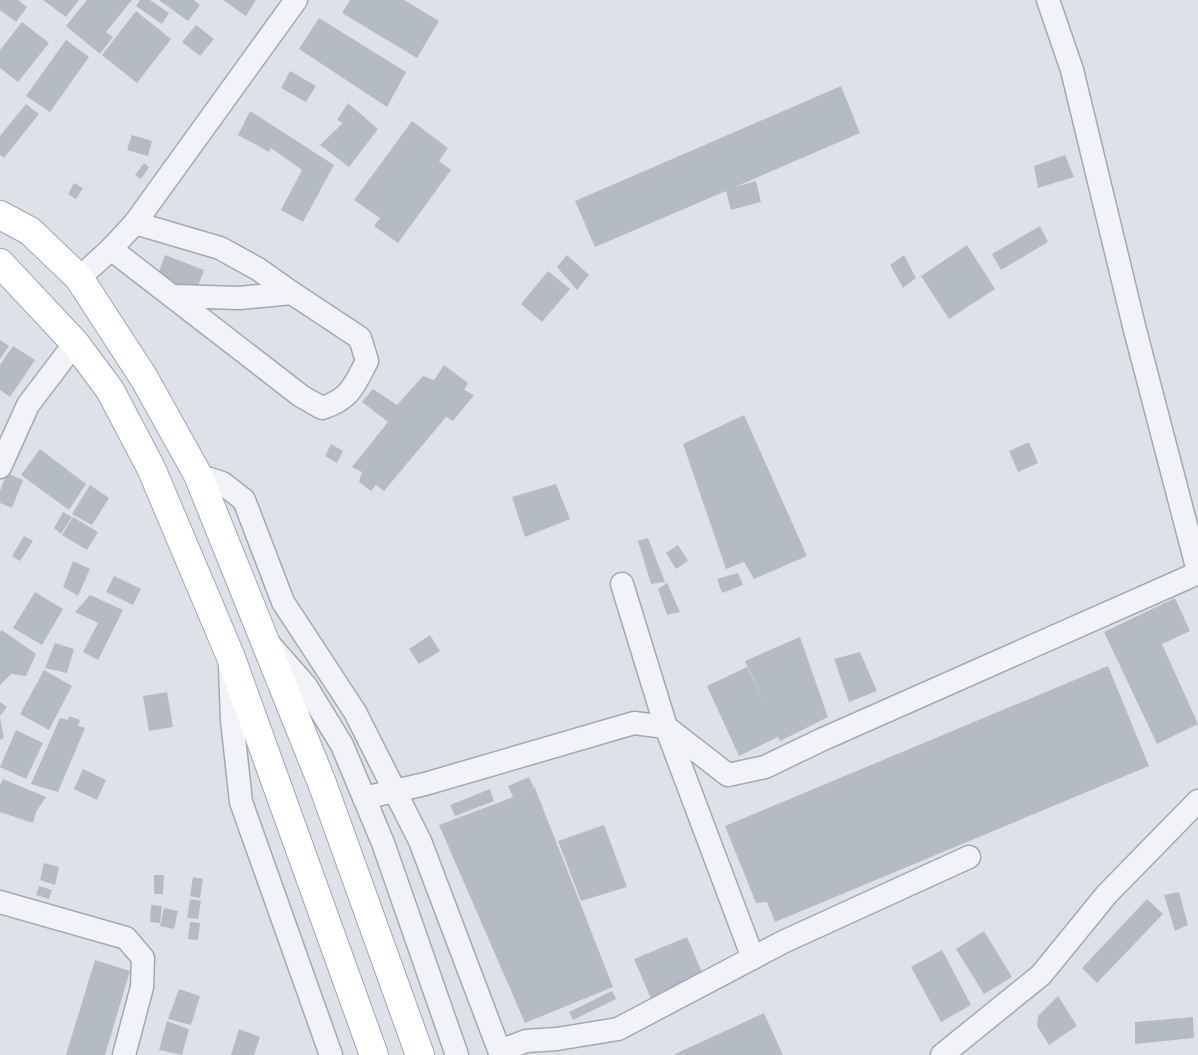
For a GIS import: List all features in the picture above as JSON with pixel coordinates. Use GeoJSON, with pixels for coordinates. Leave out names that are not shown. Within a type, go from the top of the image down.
{"type":"FeatureCollection","features":[{"type":"Feature","properties":{"kind":"main road"},"geometry":{"type":"LineString","coordinates":[[0,215],[30,230],[79,278],[144,378],[198,475],[322,783],[420,1055]]}},
{"type":"Feature","properties":{"kind":"main road"},"geometry":{"type":"LineString","coordinates":[[0,263],[75,343],[110,390],[151,468],[230,655],[374,1055]]}},
{"type":"Feature","properties":{"kind":"street"},"geometry":{"type":"LineString","coordinates":[[79,278],[111,249],[135,223],[296,0]]}},
{"type":"Feature","properties":{"kind":"street"},"geometry":{"type":"LineString","coordinates":[[364,798],[634,723],[666,727],[728,775],[765,767],[821,740],[1198,572],[1135,330],[1072,70],[1048,0]]}},
{"type":"Feature","properties":{"kind":"street"},"geometry":{"type":"LineString","coordinates":[[111,249],[175,296],[301,396],[322,408],[338,403],[353,390],[367,361],[360,338],[258,270],[220,248],[135,223]]}},
{"type":"Feature","properties":{"kind":"street"},"geometry":{"type":"LineString","coordinates":[[175,296],[239,298],[292,293]]}},
{"type":"Feature","properties":{"kind":"street"},"geometry":{"type":"LineString","coordinates":[[0,467],[28,405],[75,343]]}},
{"type":"Feature","properties":{"kind":"street"},"geometry":{"type":"LineString","coordinates":[[198,475],[222,483],[244,500],[283,602],[355,712],[420,841],[500,1053],[526,1040],[557,1039],[618,1029],[783,942],[969,857]]}},
{"type":"Feature","properties":{"kind":"street"},"geometry":{"type":"LineString","coordinates":[[622,584],[666,727],[753,958]]}},
{"type":"Feature","properties":{"kind":"street"},"geometry":{"type":"LineString","coordinates":[[265,639],[306,686],[342,745],[383,843],[457,1055]]}},
{"type":"Feature","properties":{"kind":"street"},"geometry":{"type":"LineString","coordinates":[[230,655],[232,720],[241,802],[331,1055]]}},
{"type":"Feature","properties":{"kind":"street"},"geometry":{"type":"LineString","coordinates":[[942,1055],[1041,975],[1106,894],[1198,802]]}},
{"type":"Feature","properties":{"kind":"street"},"geometry":{"type":"LineString","coordinates":[[0,902],[126,938],[144,958],[142,987],[124,1055]]}},
{"type":"Feature","properties":{"kind":"building"},"geometry":{"type":"Polygon","coordinates":[[[0,0],[18,0],[27,7],[16,22],[0,10],[0,0]]]}},
{"type":"Feature","properties":{"kind":"building"},"geometry":{"type":"Polygon","coordinates":[[[43,0],[79,0],[66,17],[43,0]]]}},
{"type":"Feature","properties":{"kind":"building"},"geometry":{"type":"Polygon","coordinates":[[[87,0],[132,0],[106,32],[113,37],[100,54],[66,26],[87,0]]]}},
{"type":"Feature","properties":{"kind":"building"},"geometry":{"type":"Polygon","coordinates":[[[140,0],[150,0],[169,13],[162,24],[136,6],[140,0]]]}},
{"type":"Feature","properties":{"kind":"building"},"geometry":{"type":"Polygon","coordinates":[[[159,0],[194,0],[200,5],[188,21],[159,0]]]}},
{"type":"Feature","properties":{"kind":"building"},"geometry":{"type":"Polygon","coordinates":[[[223,0],[256,0],[246,16],[223,0]]]}},
{"type":"Feature","properties":{"kind":"building"},"geometry":{"type":"Polygon","coordinates":[[[350,0],[404,0],[439,21],[417,58],[342,13],[350,0]]]}},
{"type":"Feature","properties":{"kind":"building"},"geometry":{"type":"Polygon","coordinates":[[[136,11],[171,39],[137,83],[102,55],[136,11]]]}},
{"type":"Feature","properties":{"kind":"building"},"geometry":{"type":"Polygon","coordinates":[[[319,18],[406,72],[387,107],[299,49],[319,18]]]}},
{"type":"Feature","properties":{"kind":"building"},"geometry":{"type":"Polygon","coordinates":[[[22,22],[49,43],[18,82],[0,68],[0,50],[22,22]]]}},
{"type":"Feature","properties":{"kind":"building"},"geometry":{"type":"Polygon","coordinates":[[[196,25],[214,39],[200,56],[182,42],[196,25]]]}},
{"type":"Feature","properties":{"kind":"building"},"geometry":{"type":"Polygon","coordinates":[[[66,40],[89,57],[50,112],[26,96],[66,40]]]}},
{"type":"Feature","properties":{"kind":"building"},"geometry":{"type":"Polygon","coordinates":[[[290,71],[316,86],[306,102],[281,88],[290,71]]]}},
{"type":"Feature","properties":{"kind":"building"},"geometry":{"type":"Polygon","coordinates":[[[841,86],[860,133],[735,187],[756,181],[761,202],[731,210],[726,191],[595,247],[575,201],[841,86]]]}},
{"type":"Feature","properties":{"kind":"building"},"geometry":{"type":"Polygon","coordinates":[[[348,103],[378,129],[349,167],[320,145],[343,123],[337,120],[348,103]]]}},
{"type":"Feature","properties":{"kind":"building"},"geometry":{"type":"Polygon","coordinates":[[[26,104],[39,114],[4,158],[0,155],[0,136],[26,104]]]}},
{"type":"Feature","properties":{"kind":"building"},"geometry":{"type":"Polygon","coordinates":[[[250,111],[334,165],[303,222],[281,210],[302,170],[271,148],[269,152],[238,135],[250,111]]]}},
{"type":"Feature","properties":{"kind":"building"},"geometry":{"type":"Polygon","coordinates":[[[412,121],[448,148],[439,161],[451,170],[398,243],[374,226],[380,218],[354,200],[412,121]]]}},
{"type":"Feature","properties":{"kind":"building"},"geometry":{"type":"Polygon","coordinates":[[[132,135],[152,141],[148,156],[127,150],[132,135]]]}},
{"type":"Feature","properties":{"kind":"building"},"geometry":{"type":"Polygon","coordinates":[[[1065,155],[1074,177],[1038,188],[1034,166],[1065,155]]]}},
{"type":"Feature","properties":{"kind":"building"},"geometry":{"type":"Polygon","coordinates":[[[144,163],[149,167],[141,179],[135,175],[144,163]]]}},
{"type":"Feature","properties":{"kind":"building"},"geometry":{"type":"Polygon","coordinates":[[[74,183],[83,188],[76,199],[68,194],[74,183]]]}},
{"type":"Feature","properties":{"kind":"building"},"geometry":{"type":"Polygon","coordinates":[[[1040,226],[1048,242],[1001,270],[992,254],[1040,226]]]}},
{"type":"Feature","properties":{"kind":"building"},"geometry":{"type":"Polygon","coordinates":[[[967,245],[995,289],[949,319],[921,276],[967,245]]]}},
{"type":"Feature","properties":{"kind":"building"},"geometry":{"type":"Polygon","coordinates":[[[165,255],[204,270],[195,294],[157,277],[165,255]]]}},
{"type":"Feature","properties":{"kind":"building"},"geometry":{"type":"Polygon","coordinates":[[[567,255],[589,275],[577,290],[557,267],[567,255]]]}},
{"type":"Feature","properties":{"kind":"building"},"geometry":{"type":"Polygon","coordinates":[[[904,255],[916,278],[903,288],[890,265],[904,255]]]}},
{"type":"Feature","properties":{"kind":"building"},"geometry":{"type":"Polygon","coordinates":[[[548,271],[570,289],[542,322],[521,304],[548,271]]]}},
{"type":"Feature","properties":{"kind":"building"},"geometry":{"type":"Polygon","coordinates":[[[0,340],[9,346],[0,359],[0,340]]]}},
{"type":"Feature","properties":{"kind":"building"},"geometry":{"type":"Polygon","coordinates":[[[13,346],[35,360],[10,397],[0,390],[0,365],[13,346]]]}},
{"type":"Feature","properties":{"kind":"building"},"geometry":{"type":"Polygon","coordinates":[[[444,365],[468,383],[464,390],[474,395],[453,421],[446,417],[384,491],[376,485],[371,491],[359,482],[362,472],[352,467],[388,422],[362,402],[373,389],[397,405],[423,376],[434,380],[444,365]]]}},
{"type":"Feature","properties":{"kind":"building"},"geometry":{"type":"Polygon","coordinates":[[[744,415],[807,556],[754,579],[744,562],[726,569],[683,444],[744,415]]]}},
{"type":"Feature","properties":{"kind":"building"},"geometry":{"type":"Polygon","coordinates":[[[1029,442],[1038,463],[1018,472],[1009,451],[1029,442]]]}},
{"type":"Feature","properties":{"kind":"building"},"geometry":{"type":"Polygon","coordinates":[[[331,444],[343,451],[337,463],[325,456],[331,444]]]}},
{"type":"Feature","properties":{"kind":"building"},"geometry":{"type":"Polygon","coordinates":[[[40,449],[86,484],[69,510],[21,475],[40,449]]]}},
{"type":"Feature","properties":{"kind":"building"},"geometry":{"type":"Polygon","coordinates":[[[7,473],[23,480],[12,508],[0,503],[0,491],[7,473]]]}},
{"type":"Feature","properties":{"kind":"building"},"geometry":{"type":"Polygon","coordinates":[[[556,484],[570,519],[525,537],[512,497],[556,484]]]}},
{"type":"Feature","properties":{"kind":"building"},"geometry":{"type":"Polygon","coordinates":[[[90,485],[109,498],[92,525],[72,514],[90,485]]]}},
{"type":"Feature","properties":{"kind":"building"},"geometry":{"type":"Polygon","coordinates":[[[63,512],[72,517],[61,534],[54,528],[63,512]]]}},
{"type":"Feature","properties":{"kind":"building"},"geometry":{"type":"Polygon","coordinates":[[[73,517],[98,532],[87,550],[62,535],[73,517]]]}},
{"type":"Feature","properties":{"kind":"building"},"geometry":{"type":"Polygon","coordinates":[[[24,536],[33,541],[20,561],[12,556],[24,536]]]}},
{"type":"Feature","properties":{"kind":"building"},"geometry":{"type":"Polygon","coordinates":[[[648,538],[665,582],[651,584],[638,541],[648,538]]]}},
{"type":"Feature","properties":{"kind":"building"},"geometry":{"type":"Polygon","coordinates":[[[678,545],[688,561],[676,569],[666,553],[678,545]]]}},
{"type":"Feature","properties":{"kind":"building"},"geometry":{"type":"Polygon","coordinates":[[[73,561],[90,569],[78,596],[63,587],[73,561]]]}},
{"type":"Feature","properties":{"kind":"building"},"geometry":{"type":"Polygon","coordinates":[[[738,573],[743,585],[722,593],[717,579],[738,573]]]}},
{"type":"Feature","properties":{"kind":"building"},"geometry":{"type":"Polygon","coordinates":[[[114,576],[141,589],[133,605],[106,592],[114,576]]]}},
{"type":"Feature","properties":{"kind":"building"},"geometry":{"type":"Polygon","coordinates":[[[667,583],[680,612],[667,615],[658,589],[667,583]]]}},
{"type":"Feature","properties":{"kind":"building"},"geometry":{"type":"Polygon","coordinates":[[[35,592],[63,609],[42,645],[13,628],[35,592]]]}},
{"type":"Feature","properties":{"kind":"building"},"geometry":{"type":"Polygon","coordinates":[[[90,595],[123,610],[98,660],[83,652],[98,623],[75,612],[90,595]]]}},
{"type":"Feature","properties":{"kind":"building"},"geometry":{"type":"Polygon","coordinates":[[[1175,598],[1190,631],[1162,644],[1198,724],[1157,744],[1104,632],[1175,598]]]}},
{"type":"Feature","properties":{"kind":"building"},"geometry":{"type":"Polygon","coordinates":[[[2,630],[36,654],[26,676],[11,674],[0,685],[0,632],[2,630]]]}},
{"type":"Feature","properties":{"kind":"building"},"geometry":{"type":"Polygon","coordinates":[[[430,635],[440,651],[419,664],[409,649],[430,635]]]}},
{"type":"Feature","properties":{"kind":"building"},"geometry":{"type":"Polygon","coordinates":[[[800,637],[828,717],[780,741],[778,737],[739,756],[707,686],[747,667],[764,703],[745,661],[800,637]]]}},
{"type":"Feature","properties":{"kind":"building"},"geometry":{"type":"Polygon","coordinates":[[[55,643],[74,649],[67,673],[45,668],[55,643]]]}},
{"type":"Feature","properties":{"kind":"building"},"geometry":{"type":"Polygon","coordinates":[[[860,652],[877,691],[849,702],[834,659],[860,652]]]}},
{"type":"Feature","properties":{"kind":"building"},"geometry":{"type":"Polygon","coordinates":[[[1108,666],[1149,766],[775,922],[767,902],[756,903],[725,826],[1108,666]]]}},
{"type":"Feature","properties":{"kind":"building"},"geometry":{"type":"Polygon","coordinates":[[[44,670],[72,686],[49,730],[20,714],[44,670]]]}},
{"type":"Feature","properties":{"kind":"building"},"geometry":{"type":"Polygon","coordinates":[[[167,692],[173,727],[149,731],[143,696],[167,692]]]}},
{"type":"Feature","properties":{"kind":"building"},"geometry":{"type":"Polygon","coordinates":[[[0,702],[7,707],[0,716],[0,702]]]}},
{"type":"Feature","properties":{"kind":"building"},"geometry":{"type":"Polygon","coordinates":[[[69,716],[80,720],[78,726],[85,728],[58,792],[31,784],[60,718],[68,720],[69,716]]]}},
{"type":"Feature","properties":{"kind":"building"},"geometry":{"type":"Polygon","coordinates":[[[0,718],[4,738],[0,740],[0,718]]]}},
{"type":"Feature","properties":{"kind":"building"},"geometry":{"type":"Polygon","coordinates":[[[16,730],[43,743],[26,779],[0,767],[16,730]]]}},
{"type":"Feature","properties":{"kind":"building"},"geometry":{"type":"Polygon","coordinates":[[[83,769],[106,780],[97,800],[74,789],[83,769]]]}},
{"type":"Feature","properties":{"kind":"building"},"geometry":{"type":"Polygon","coordinates":[[[529,777],[534,788],[517,795],[535,788],[613,987],[525,1023],[439,825],[513,797],[508,786],[529,777]]]}},
{"type":"Feature","properties":{"kind":"building"},"geometry":{"type":"Polygon","coordinates":[[[3,779],[46,797],[36,812],[33,823],[0,812],[0,785],[3,779]]]}},
{"type":"Feature","properties":{"kind":"building"},"geometry":{"type":"Polygon","coordinates":[[[490,789],[494,801],[455,816],[450,805],[490,789]]]}},
{"type":"Feature","properties":{"kind":"building"},"geometry":{"type":"Polygon","coordinates":[[[604,825],[627,887],[581,901],[558,841],[604,825]]]}},
{"type":"Feature","properties":{"kind":"building"},"geometry":{"type":"Polygon","coordinates":[[[44,863],[59,867],[55,885],[40,880],[44,863]]]}},
{"type":"Feature","properties":{"kind":"building"},"geometry":{"type":"Polygon","coordinates":[[[154,875],[164,875],[163,894],[154,894],[154,875]]]}},
{"type":"Feature","properties":{"kind":"building"},"geometry":{"type":"Polygon","coordinates":[[[193,877],[203,879],[200,898],[190,896],[193,877]]]}},
{"type":"Feature","properties":{"kind":"building"},"geometry":{"type":"Polygon","coordinates":[[[39,886],[52,890],[49,899],[36,895],[39,886]]]}},
{"type":"Feature","properties":{"kind":"building"},"geometry":{"type":"Polygon","coordinates":[[[1179,892],[1188,925],[1175,931],[1164,895],[1179,892]]]}},
{"type":"Feature","properties":{"kind":"building"},"geometry":{"type":"Polygon","coordinates":[[[190,899],[201,901],[198,919],[187,918],[190,899]]]}},
{"type":"Feature","properties":{"kind":"building"},"geometry":{"type":"Polygon","coordinates":[[[1147,899],[1163,914],[1097,983],[1082,968],[1147,899]]]}},
{"type":"Feature","properties":{"kind":"building"},"geometry":{"type":"Polygon","coordinates":[[[151,905],[162,906],[160,923],[150,922],[151,905]]]}},
{"type":"Feature","properties":{"kind":"building"},"geometry":{"type":"Polygon","coordinates":[[[164,908],[178,911],[174,929],[160,926],[164,908]]]}},
{"type":"Feature","properties":{"kind":"building"},"geometry":{"type":"Polygon","coordinates":[[[190,922],[200,923],[198,940],[188,939],[190,922]]]}},
{"type":"Feature","properties":{"kind":"building"},"geometry":{"type":"Polygon","coordinates":[[[984,931],[1012,977],[984,994],[956,949],[984,931]]]}},
{"type":"Feature","properties":{"kind":"building"},"geometry":{"type":"Polygon","coordinates":[[[687,937],[705,979],[652,1001],[634,959],[687,937]]]}},
{"type":"Feature","properties":{"kind":"building"},"geometry":{"type":"Polygon","coordinates":[[[942,950],[971,1005],[941,1022],[911,967],[942,950]]]}},
{"type":"Feature","properties":{"kind":"building"},"geometry":{"type":"Polygon","coordinates":[[[95,960],[130,971],[105,1055],[66,1055],[95,960]]]}},
{"type":"Feature","properties":{"kind":"building"},"geometry":{"type":"Polygon","coordinates":[[[179,989],[200,996],[191,1025],[168,1019],[179,989]]]}},
{"type":"Feature","properties":{"kind":"building"},"geometry":{"type":"Polygon","coordinates":[[[612,991],[616,999],[573,1020],[569,1012],[612,991]]]}},
{"type":"Feature","properties":{"kind":"building"},"geometry":{"type":"Polygon","coordinates":[[[1058,996],[1077,1026],[1049,1045],[1037,1026],[1038,1016],[1058,996]]]}},
{"type":"Feature","properties":{"kind":"building"},"geometry":{"type":"Polygon","coordinates":[[[764,1013],[783,1055],[673,1055],[764,1013]]]}},
{"type":"Feature","properties":{"kind":"building"},"geometry":{"type":"Polygon","coordinates":[[[1193,1017],[1194,1038],[1135,1044],[1135,1022],[1193,1017]]]}},
{"type":"Feature","properties":{"kind":"building"},"geometry":{"type":"Polygon","coordinates":[[[167,1021],[189,1029],[182,1055],[159,1050],[167,1021]]]}},
{"type":"Feature","properties":{"kind":"building"},"geometry":{"type":"Polygon","coordinates":[[[239,1029],[260,1037],[254,1055],[231,1055],[239,1029]]]}}]}
